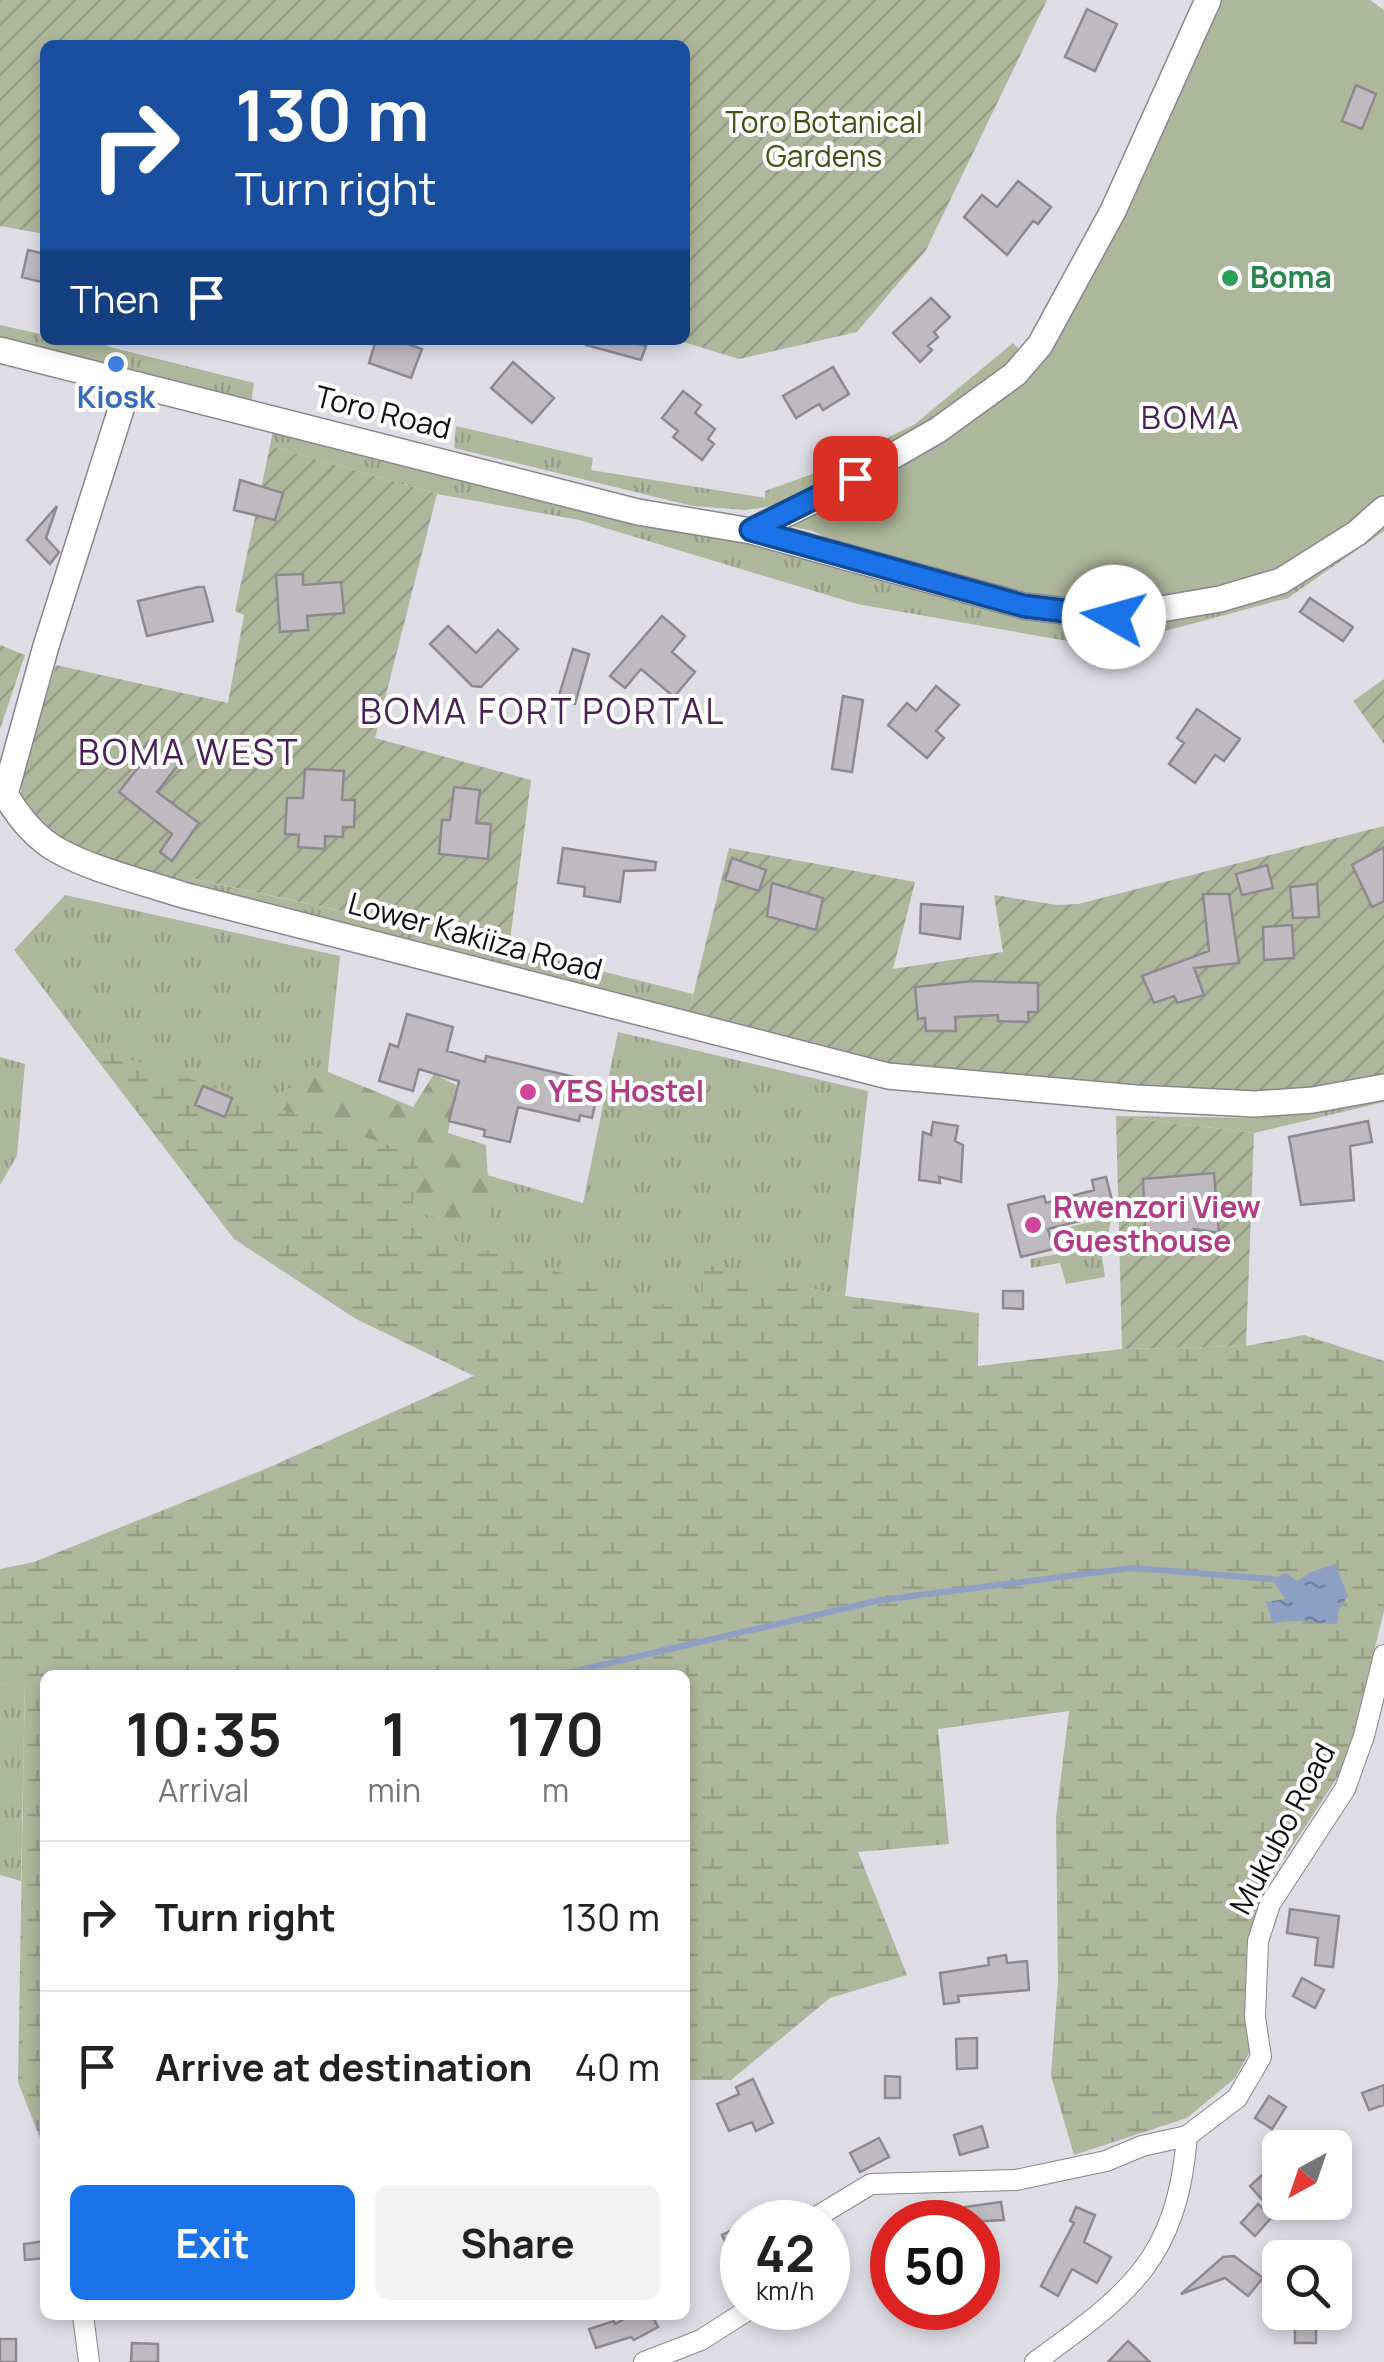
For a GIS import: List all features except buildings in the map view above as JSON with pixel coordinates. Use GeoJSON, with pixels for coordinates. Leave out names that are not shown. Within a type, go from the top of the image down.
{"type":"FeatureCollection","features":[{"type":"Feature","properties":{"kind":"main road"},"geometry":{"type":"LineString","coordinates":[[751,530],[827,494],[938,430],[1015,374],[1040,345],[1114,211],[1208,0]]}},
{"type":"Feature","properties":{"kind":"main road","name":"Toro Road"},"geometry":{"type":"LineString","coordinates":[[0,350],[638,512],[751,530],[1024,606],[1114,617],[1220,599],[1281,582],[1357,532],[1384,508]]}},
{"type":"Feature","properties":{"kind":"main road","name":"Lower Kakiiza Road"},"geometry":{"type":"LineString","coordinates":[[129,384],[3,796],[30,830],[48,845],[183,895],[888,1076],[1255,1104],[1313,1100],[1384,1088]]}},
{"type":"Feature","properties":{"kind":"street","name":"Mukubo Road"},"geometry":{"type":"LineString","coordinates":[[1187,2136],[1238,2098],[1262,2057],[1255,2017],[1258,1940],[1270,1904],[1345,1789],[1364,1736],[1384,1655]]}},
{"type":"Feature","properties":{"kind":"street"},"geometry":{"type":"LineString","coordinates":[[844,2200],[871,2184],[1016,2180],[1106,2161],[1142,2146],[1187,2136],[1183,2181],[1173,2216],[1146,2268],[1119,2299],[1035,2362]]}},
{"type":"Feature","properties":{"kind":"street"},"geometry":{"type":"LineString","coordinates":[[84,2320],[89,2362]]}},
{"type":"Feature","properties":{"kind":"street"},"geometry":{"type":"LineString","coordinates":[[644,2362],[702,2340],[720,2328]]}},
{"type":"Feature","properties":{"kind":"green space","name":"Toro Botanical Gardens"},"geometry":{"type":"Polygon","coordinates":[[[0,0],[1047,0],[926,250],[857,332],[739,359],[690,344],[690,40],[40,40],[40,233],[0,226],[0,0]]]}},
{"type":"Feature","properties":{"kind":"green space","name":"Boma"},"geometry":{"type":"Polygon","coordinates":[[[1208,0],[1370,0],[1384,10],[1384,500],[1278,574],[1220,593],[1033,605],[867,559],[813,531],[769,522],[1015,374],[1208,0]]]}},
{"type":"Feature","properties":{"kind":"green space"},"geometry":{"type":"Polygon","coordinates":[[[0,325],[40,334],[40,345],[106,345],[254,383],[251,403],[0,341],[0,325]]]}},
{"type":"Feature","properties":{"kind":"green space"},"geometry":{"type":"Polygon","coordinates":[[[1013,343],[1025,356],[1012,369],[826,487],[768,507],[745,510],[693,506],[454,448],[456,426],[593,458],[591,470],[765,498],[765,491],[818,472],[915,424],[1013,343]]]}},
{"type":"Feature","properties":{"kind":"green space"},"geometry":{"type":"Polygon","coordinates":[[[274,425],[1106,618],[1102,647],[857,604],[579,520],[437,494],[270,446],[274,425]]]}},
{"type":"Feature","properties":{"kind":"green space"},"geometry":{"type":"Polygon","coordinates":[[[270,446],[437,494],[375,738],[531,780],[509,948],[191,878],[188,891],[57,840],[35,823],[21,793],[23,763],[56,665],[228,703],[244,615],[235,611],[270,446]]]}},
{"type":"Feature","properties":{"kind":"green space"},"geometry":{"type":"Polygon","coordinates":[[[1384,516],[1384,531],[1288,598],[1128,641],[1125,622],[1384,516]]]}},
{"type":"Feature","properties":{"kind":"green space"},"geometry":{"type":"Polygon","coordinates":[[[0,645],[25,655],[0,729],[0,645]]]}},
{"type":"Feature","properties":{"kind":"green space"},"geometry":{"type":"Polygon","coordinates":[[[1384,679],[1384,744],[1353,701],[1384,679]]]}},
{"type":"Feature","properties":{"kind":"green space"},"geometry":{"type":"Polygon","coordinates":[[[1384,826],[1384,1082],[1155,1095],[867,1063],[687,1020],[729,848],[915,882],[893,969],[1003,952],[994,895],[1057,905],[1078,904],[1384,826]]]}},
{"type":"Feature","properties":{"kind":"green space"},"geometry":{"type":"Polygon","coordinates":[[[190,878],[509,948],[693,994],[687,1020],[188,891],[190,878]]]}},
{"type":"Feature","properties":{"kind":"green space"},"geometry":{"type":"Polygon","coordinates":[[[65,895],[340,956],[322,1125],[85,1044],[14,950],[65,895]]]}},
{"type":"Feature","properties":{"kind":"green space"},"geometry":{"type":"Polygon","coordinates":[[[618,1032],[868,1091],[845,1296],[706,1265],[701,1316],[409,1227],[408,1210],[419,1155],[583,1203],[618,1032]]]}},
{"type":"Feature","properties":{"kind":"green space"},"geometry":{"type":"Polygon","coordinates":[[[85,1044],[419,1155],[410,1227],[700,1315],[705,1264],[845,1296],[979,1313],[978,1366],[1122,1349],[1246,1346],[1304,1335],[1384,1361],[1384,1611],[1346,1764],[1269,1882],[1246,1953],[1251,2050],[1234,2079],[1187,2118],[1074,2155],[1051,2076],[1058,1981],[1056,1818],[1069,1711],[938,1729],[949,1844],[858,1852],[907,1975],[830,1998],[731,2080],[690,2080],[690,1670],[40,1670],[40,2138],[18,2082],[25,1680],[0,1685],[0,1569],[34,1562],[263,1470],[474,1376],[356,1319],[234,1239],[85,1044]]]}},
{"type":"Feature","properties":{"kind":"green space"},"geometry":{"type":"Polygon","coordinates":[[[0,1057],[25,1064],[17,1156],[0,1185],[0,1057]]]}},
{"type":"Feature","properties":{"kind":"green space"},"geometry":{"type":"Polygon","coordinates":[[[309,1064],[413,1107],[434,1074],[456,1085],[448,1133],[486,1145],[490,1215],[477,1229],[408,1210],[288,1133],[275,1095],[296,1085],[309,1064]]]}},
{"type":"Feature","properties":{"kind":"green space"},"geometry":{"type":"Polygon","coordinates":[[[1384,1099],[1254,1133],[1116,1116],[1259,1118],[1384,1099]]]}},
{"type":"Feature","properties":{"kind":"green space"},"geometry":{"type":"Polygon","coordinates":[[[1116,1116],[1254,1133],[1246,1346],[1122,1349],[1116,1116]]]}},
{"type":"Feature","properties":{"kind":"green space"},"geometry":{"type":"Polygon","coordinates":[[[1111,1218],[1109,1231],[1100,1244],[1105,1277],[1066,1284],[1060,1263],[1031,1268],[1030,1259],[1058,1254],[1054,1230],[1111,1218]]]}},
{"type":"Feature","properties":{"kind":"green space"},"geometry":{"type":"Polygon","coordinates":[[[25,1679],[21,1881],[0,1875],[0,1685],[25,1679]]]}},
{"type":"Feature","properties":{"kind":"water"},"geometry":{"type":"Polygon","coordinates":[[[1335,1564],[1348,1596],[1339,1609],[1337,1624],[1273,1624],[1266,1602],[1285,1599],[1272,1579],[1286,1573],[1297,1581],[1335,1564]]]}},
{"type":"Feature","properties":{"kind":"waterway"},"geometry":{"type":"LineString","coordinates":[[580,1670],[881,1600],[1132,1568],[1272,1579]]}},
{"type":"Feature","properties":{"kind":"place","name":"Boma"},"geometry":{"type":"Point","coordinates":[1230,278]}},
{"type":"Feature","properties":{"kind":"place","name":"Kiosk"},"geometry":{"type":"Point","coordinates":[116,364]}},
{"type":"Feature","properties":{"kind":"place","name":"YES Hostel"},"geometry":{"type":"Point","coordinates":[528,1092]}},
{"type":"Feature","properties":{"kind":"place","name":"Rwenzori View Guesthouse"},"geometry":{"type":"Point","coordinates":[1033,1225]}},
{"type":"Feature","properties":{"kind":"district","name":"BOMA"},"geometry":{"type":"Point","coordinates":[1191,418]}},
{"type":"Feature","properties":{"kind":"district","name":"BOMA FORT PORTAL"},"geometry":{"type":"Point","coordinates":[543,712]}},
{"type":"Feature","properties":{"kind":"district","name":"BOMA WEST"},"geometry":{"type":"Point","coordinates":[189,753]}},
{"type":"Feature","properties":{"kind":"route"},"geometry":{"type":"LineString","coordinates":[[855,478],[751,530],[1024,606],[1114,617]]}}]}
